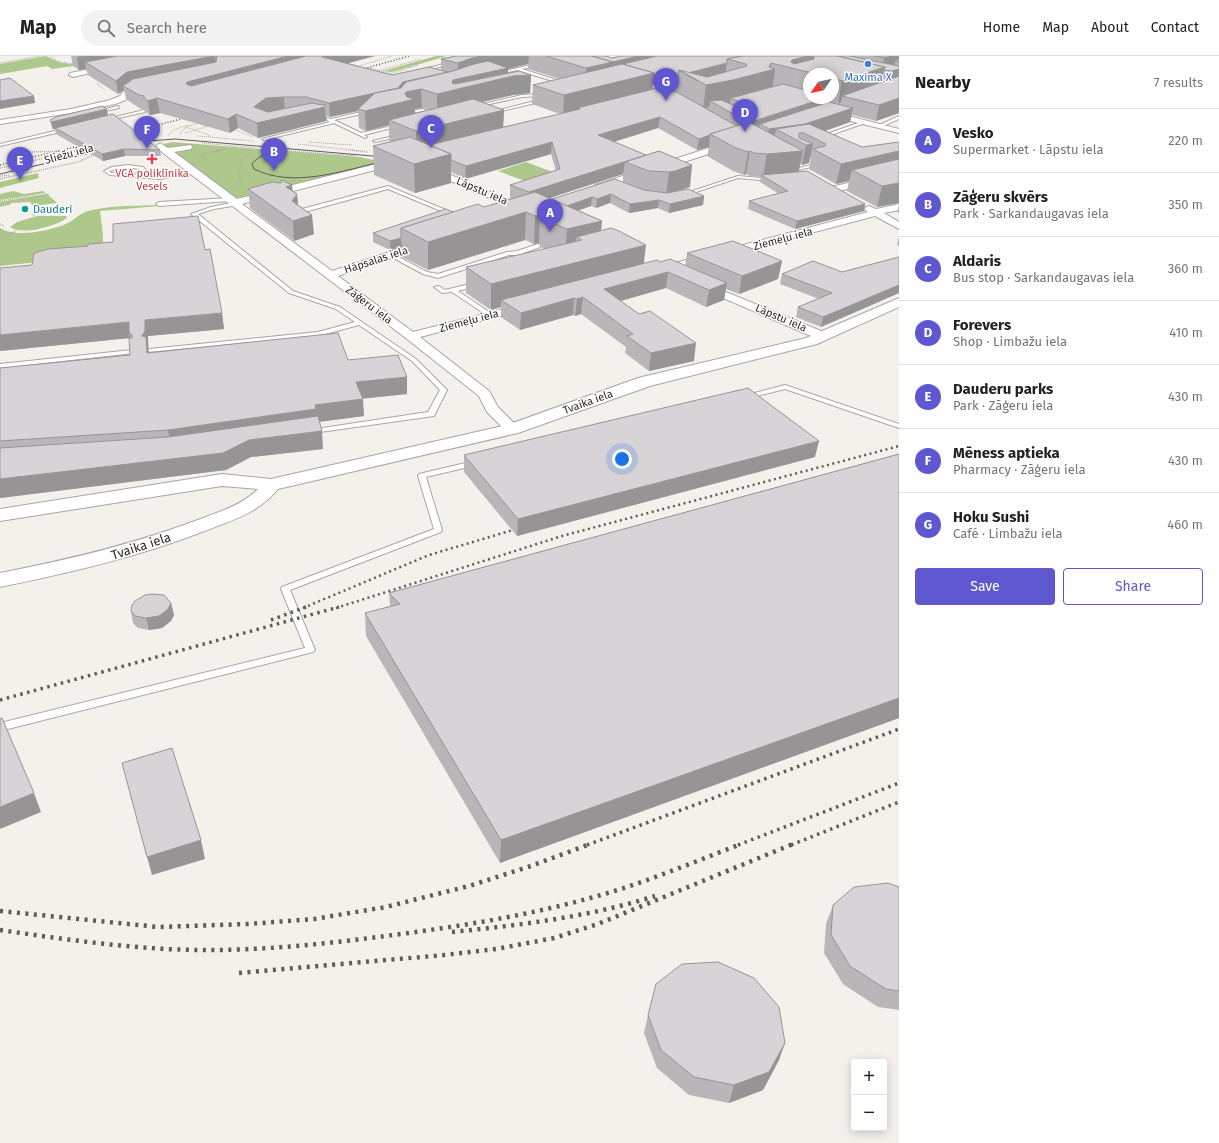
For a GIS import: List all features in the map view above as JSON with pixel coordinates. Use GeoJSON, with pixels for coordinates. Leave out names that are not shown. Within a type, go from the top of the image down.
{"type":"FeatureCollection","features":[{"type":"Feature","properties":{"kind":"main road","name":"Tvaika iela"},"geometry":{"type":"LineString","coordinates":[[0,514],[222,480],[271,484],[512,429],[644,382],[811,340],[899,302]]}},
{"type":"Feature","properties":{"kind":"main road","name":"Tvaika iela"},"geometry":{"type":"LineString","coordinates":[[0,580],[61,568],[131,550],[236,511],[262,496],[271,484]]}},
{"type":"Feature","properties":{"kind":"street"},"geometry":{"type":"LineString","coordinates":[[535,56],[543,61]]}},
{"type":"Feature","properties":{"kind":"street"},"geometry":{"type":"LineString","coordinates":[[73,75],[120,64]]}},
{"type":"Feature","properties":{"kind":"street"},"geometry":{"type":"LineString","coordinates":[[0,122],[71,111],[112,102],[123,98],[129,90],[156,84]]}},
{"type":"Feature","properties":{"kind":"street"},"geometry":{"type":"LineString","coordinates":[[838,107],[821,113],[866,122],[899,131]]}},
{"type":"Feature","properties":{"kind":"street"},"geometry":{"type":"LineString","coordinates":[[587,191],[613,185],[738,141]]}},
{"type":"Feature","properties":{"kind":"street","name":"Zāģeru iela"},"geometry":{"type":"LineString","coordinates":[[192,145],[163,148],[411,336],[484,394],[492,409],[512,429]]}},
{"type":"Feature","properties":{"kind":"street"},"geometry":{"type":"LineString","coordinates":[[233,202],[408,159]]}},
{"type":"Feature","properties":{"kind":"street","name":"Lāpstu iela"},"geometry":{"type":"LineString","coordinates":[[420,165],[533,211],[514,215]]}},
{"type":"Feature","properties":{"kind":"street"},"geometry":{"type":"LineString","coordinates":[[794,167],[808,175]]}},
{"type":"Feature","properties":{"kind":"street"},"geometry":{"type":"LineString","coordinates":[[846,196],[830,187],[899,174]]}},
{"type":"Feature","properties":{"kind":"street"},"geometry":{"type":"LineString","coordinates":[[858,203],[899,226]]}},
{"type":"Feature","properties":{"kind":"street","name":"Ziemeļu iela"},"geometry":{"type":"LineString","coordinates":[[650,268],[664,269],[877,213],[882,210],[899,207]]}},
{"type":"Feature","properties":{"kind":"street","name":"Hāpsalas iela"},"geometry":{"type":"LineString","coordinates":[[330,275],[436,241]]}},
{"type":"Feature","properties":{"kind":"street"},"geometry":{"type":"LineString","coordinates":[[664,269],[679,275]]}},
{"type":"Feature","properties":{"kind":"street","name":"Lāpstu iela"},"geometry":{"type":"LineString","coordinates":[[693,281],[822,336]]}},
{"type":"Feature","properties":{"kind":"street","name":"Ziemeļu iela"},"geometry":{"type":"LineString","coordinates":[[411,336],[536,303]]}},
{"type":"Feature","properties":{"kind":"lane"},"geometry":{"type":"LineString","coordinates":[[430,68],[458,61]]}},
{"type":"Feature","properties":{"kind":"lane"},"geometry":{"type":"LineString","coordinates":[[495,74],[543,61]]}},
{"type":"Feature","properties":{"kind":"lane"},"geometry":{"type":"LineString","coordinates":[[517,69],[570,85]]}},
{"type":"Feature","properties":{"kind":"lane"},"geometry":{"type":"LineString","coordinates":[[531,90],[547,97]]}},
{"type":"Feature","properties":{"kind":"lane"},"geometry":{"type":"LineString","coordinates":[[515,92],[520,94]]}},
{"type":"Feature","properties":{"kind":"lane"},"geometry":{"type":"LineString","coordinates":[[474,107],[522,96],[547,97]]}},
{"type":"Feature","properties":{"kind":"lane"},"geometry":{"type":"LineString","coordinates":[[491,113],[547,97]]}},
{"type":"Feature","properties":{"kind":"lane"},"geometry":{"type":"LineString","coordinates":[[89,114],[118,108]]}},
{"type":"Feature","properties":{"kind":"lane"},"geometry":{"type":"LineString","coordinates":[[264,139],[330,120],[374,110]]}},
{"type":"Feature","properties":{"kind":"lane"},"geometry":{"type":"LineString","coordinates":[[418,117],[410,114],[409,112],[422,110],[437,117]]}},
{"type":"Feature","properties":{"kind":"lane"},"geometry":{"type":"LineString","coordinates":[[98,122],[144,111]]}},
{"type":"Feature","properties":{"kind":"lane"},"geometry":{"type":"LineString","coordinates":[[426,118],[437,117],[444,114]]}},
{"type":"Feature","properties":{"kind":"lane"},"geometry":{"type":"LineString","coordinates":[[879,126],[899,117]]}},
{"type":"Feature","properties":{"kind":"lane"},"geometry":{"type":"LineString","coordinates":[[330,120],[359,135],[387,146]]}},
{"type":"Feature","properties":{"kind":"lane"},"geometry":{"type":"LineString","coordinates":[[814,139],[866,122]]}},
{"type":"Feature","properties":{"kind":"lane"},"geometry":{"type":"LineString","coordinates":[[359,135],[403,124]]}},
{"type":"Feature","properties":{"kind":"lane"},"geometry":{"type":"LineString","coordinates":[[0,145],[50,130],[75,127]]}},
{"type":"Feature","properties":{"kind":"lane"},"geometry":{"type":"LineString","coordinates":[[375,141],[409,133]]}},
{"type":"Feature","properties":{"kind":"lane"},"geometry":{"type":"LineString","coordinates":[[794,167],[819,165],[812,162]]}},
{"type":"Feature","properties":{"kind":"lane"},"geometry":{"type":"LineString","coordinates":[[150,177],[141,169],[135,167],[110,169],[106,172],[114,174],[160,178],[195,172]]}},
{"type":"Feature","properties":{"kind":"lane"},"geometry":{"type":"LineString","coordinates":[[678,196],[738,176],[764,180],[780,179]]}},
{"type":"Feature","properties":{"kind":"lane"},"geometry":{"type":"LineString","coordinates":[[292,206],[301,211],[388,188],[460,217]]}},
{"type":"Feature","properties":{"kind":"lane"},"geometry":{"type":"LineString","coordinates":[[268,194],[279,200]]}},
{"type":"Feature","properties":{"kind":"lane"},"geometry":{"type":"LineString","coordinates":[[159,204],[214,201],[233,202]]}},
{"type":"Feature","properties":{"kind":"lane"},"geometry":{"type":"LineString","coordinates":[[233,202],[194,214],[291,292],[338,308],[414,360],[444,390],[431,414],[305,432]]}},
{"type":"Feature","properties":{"kind":"lane"},"geometry":{"type":"LineString","coordinates":[[391,255],[425,273],[438,276],[509,253],[538,246]]}},
{"type":"Feature","properties":{"kind":"lane"},"geometry":{"type":"LineString","coordinates":[[437,287],[444,292],[484,282]]}},
{"type":"Feature","properties":{"kind":"lane"},"geometry":{"type":"LineString","coordinates":[[454,290],[490,315]]}},
{"type":"Feature","properties":{"kind":"lane"},"geometry":{"type":"LineString","coordinates":[[149,351],[318,334],[359,322]]}},
{"type":"Feature","properties":{"kind":"lane"},"geometry":{"type":"LineString","coordinates":[[0,366],[132,352]]}},
{"type":"Feature","properties":{"kind":"lane"},"geometry":{"type":"LineString","coordinates":[[738,399],[784,387],[899,426]]}},
{"type":"Feature","properties":{"kind":"lane"},"geometry":{"type":"LineString","coordinates":[[0,727],[310,650],[286,589],[438,530],[422,476],[484,461]]}},
{"type":"Feature","properties":{"kind":"path"},"geometry":{"type":"LineString","coordinates":[[0,63],[40,56]]}},
{"type":"Feature","properties":{"kind":"path"},"geometry":{"type":"LineString","coordinates":[[351,68],[392,56]]}},
{"type":"Feature","properties":{"kind":"path"},"geometry":{"type":"LineString","coordinates":[[372,73],[425,58]]}},
{"type":"Feature","properties":{"kind":"path"},"geometry":{"type":"LineString","coordinates":[[384,76],[422,64]]}},
{"type":"Feature","properties":{"kind":"path"},"geometry":{"type":"LineString","coordinates":[[365,70],[370,68],[390,73]]}},
{"type":"Feature","properties":{"kind":"path"},"geometry":{"type":"LineString","coordinates":[[400,71],[406,72]]}},
{"type":"Feature","properties":{"kind":"path"},"geometry":{"type":"LineString","coordinates":[[174,135],[167,136],[174,130],[202,121],[186,127],[180,134],[214,125]]}},
{"type":"Feature","properties":{"kind":"path"},"geometry":{"type":"LineString","coordinates":[[186,127],[209,134],[209,137]]}},
{"type":"Feature","properties":{"kind":"path"},"geometry":{"type":"LineString","coordinates":[[192,145],[262,149]]}},
{"type":"Feature","properties":{"kind":"path"},"geometry":{"type":"LineString","coordinates":[[199,154],[238,147]]}},
{"type":"Feature","properties":{"kind":"path"},"geometry":{"type":"LineString","coordinates":[[335,147],[372,153]]}},
{"type":"Feature","properties":{"kind":"path"},"geometry":{"type":"LineString","coordinates":[[0,168],[87,148]]}},
{"type":"Feature","properties":{"kind":"path"},"geometry":{"type":"LineString","coordinates":[[238,187],[242,186],[237,174],[240,163],[254,148]]}},
{"type":"Feature","properties":{"kind":"path"},"geometry":{"type":"LineString","coordinates":[[25,152],[64,152],[83,149]]}},
{"type":"Feature","properties":{"kind":"path"},"geometry":{"type":"LineString","coordinates":[[269,149],[378,159],[389,164]]}},
{"type":"Feature","properties":{"kind":"path","name":"Sliežu iela"},"geometry":{"type":"LineString","coordinates":[[0,177],[78,162],[101,153]]}},
{"type":"Feature","properties":{"kind":"path"},"geometry":{"type":"LineString","coordinates":[[0,201],[49,194]]}},
{"type":"Feature","properties":{"kind":"path"},"geometry":{"type":"LineString","coordinates":[[0,239],[16,231]]}},
{"type":"Feature","properties":{"kind":"green space"},"geometry":{"type":"Polygon","coordinates":[[[45,56],[63,63],[92,61],[102,62],[52,69],[47,66],[0,74],[0,64],[45,56]]]}},
{"type":"Feature","properties":{"kind":"green space"},"geometry":{"type":"Polygon","coordinates":[[[436,56],[447,56],[392,72],[383,71],[436,56]]]}},
{"type":"Feature","properties":{"kind":"green space"},"geometry":{"type":"Polygon","coordinates":[[[172,142],[359,157],[382,163],[237,198],[233,197],[163,144],[172,142]]]}},
{"type":"Feature","properties":{"kind":"green space"},"geometry":{"type":"Polygon","coordinates":[[[526,162],[558,174],[528,182],[498,171],[526,162]]]}},
{"type":"Feature","properties":{"kind":"green space"},"geometry":{"type":"Polygon","coordinates":[[[38,173],[39,178],[0,188],[0,182],[38,173]]]}},
{"type":"Feature","properties":{"kind":"green space"},"geometry":{"type":"Polygon","coordinates":[[[13,191],[24,194],[43,191],[46,193],[0,200],[0,194],[13,191]]]}},
{"type":"Feature","properties":{"kind":"green space"},"geometry":{"type":"Polygon","coordinates":[[[47,194],[57,203],[33,206],[30,202],[12,203],[0,207],[0,202],[47,194]]]}},
{"type":"Feature","properties":{"kind":"green space"},"geometry":{"type":"Polygon","coordinates":[[[160,205],[100,211],[103,235],[103,255],[0,266],[0,228],[15,233],[42,231],[66,224],[81,214],[100,208],[160,205]]]}},
{"type":"Feature","properties":{"kind":"green space"},"geometry":{"type":"Polygon","coordinates":[[[37,216],[66,216],[67,218],[39,229],[22,231],[15,230],[10,227],[17,222],[37,216]]]}},
{"type":"Feature","properties":{"kind":"building"},"geometry":{"type":"Polygon","coordinates":[[[117,56],[214,56],[127,72],[116,81],[85,62],[117,56]]]}},
{"type":"Feature","properties":{"kind":"building"},"geometry":{"type":"Polygon","coordinates":[[[216,56],[288,56],[187,82],[186,84],[191,86],[306,56],[326,56],[322,57],[392,75],[429,67],[448,72],[403,82],[398,88],[329,103],[306,97],[266,98],[254,107],[268,112],[312,103],[322,105],[325,104],[325,107],[257,123],[236,114],[228,119],[157,98],[148,101],[144,98],[144,96],[139,95],[123,86],[133,79],[216,62],[216,56]]]}},
{"type":"Feature","properties":{"kind":"building"},"geometry":{"type":"Polygon","coordinates":[[[456,56],[482,56],[458,63],[441,59],[456,56]]]}},
{"type":"Feature","properties":{"kind":"building"},"geometry":{"type":"Polygon","coordinates":[[[546,56],[592,56],[613,62],[586,68],[546,56]]]}},
{"type":"Feature","properties":{"kind":"building"},"geometry":{"type":"Polygon","coordinates":[[[592,56],[606,56],[612,58],[621,56],[638,56],[613,62],[592,56]]]}},
{"type":"Feature","properties":{"kind":"building"},"geometry":{"type":"Polygon","coordinates":[[[657,56],[743,56],[727,59],[727,63],[688,73],[679,70],[678,75],[667,78],[623,64],[657,56]]]}},
{"type":"Feature","properties":{"kind":"building"},"geometry":{"type":"Polygon","coordinates":[[[743,56],[808,56],[792,60],[791,62],[794,64],[814,59],[814,56],[837,56],[885,67],[842,81],[839,80],[839,68],[803,68],[803,71],[771,63],[769,67],[775,69],[733,80],[706,85],[679,70],[707,77],[747,66],[746,64],[727,59],[743,56]]]}},
{"type":"Feature","properties":{"kind":"building"},"geometry":{"type":"Polygon","coordinates":[[[842,56],[849,56],[899,66],[899,69],[892,71],[884,70],[885,67],[842,56]]]}},
{"type":"Feature","properties":{"kind":"building"},"geometry":{"type":"Polygon","coordinates":[[[874,56],[892,56],[884,58],[874,56]]]}},
{"type":"Feature","properties":{"kind":"building"},"geometry":{"type":"Polygon","coordinates":[[[488,61],[508,68],[453,80],[452,83],[455,84],[519,71],[531,75],[513,76],[437,94],[421,89],[406,92],[405,94],[407,97],[415,99],[365,111],[358,109],[375,93],[401,88],[406,82],[488,61]]]}},
{"type":"Feature","properties":{"kind":"building"},"geometry":{"type":"Polygon","coordinates":[[[622,64],[654,73],[564,95],[533,85],[622,64]]]}},
{"type":"Feature","properties":{"kind":"building"},"geometry":{"type":"Polygon","coordinates":[[[899,76],[899,98],[879,105],[842,96],[899,76]]]}},
{"type":"Feature","properties":{"kind":"building"},"geometry":{"type":"Polygon","coordinates":[[[10,78],[34,96],[0,101],[0,80],[10,78]]]}},
{"type":"Feature","properties":{"kind":"building"},"geometry":{"type":"Polygon","coordinates":[[[783,84],[803,89],[803,104],[806,104],[748,122],[710,101],[721,100],[750,112],[753,110],[752,108],[731,98],[783,84]]]}},
{"type":"Feature","properties":{"kind":"building"},"geometry":{"type":"Polygon","coordinates":[[[666,86],[737,126],[699,139],[660,117],[598,135],[646,155],[529,192],[510,185],[560,169],[552,142],[466,166],[451,160],[451,154],[429,145],[580,109],[577,108],[666,86]]]}},
{"type":"Feature","properties":{"kind":"building"},"geometry":{"type":"Polygon","coordinates":[[[473,99],[504,110],[416,131],[389,120],[473,99]]]}},
{"type":"Feature","properties":{"kind":"building"},"geometry":{"type":"Polygon","coordinates":[[[823,104],[837,104],[853,108],[805,124],[769,129],[760,124],[823,104]]]}},
{"type":"Feature","properties":{"kind":"building"},"geometry":{"type":"Polygon","coordinates":[[[102,106],[107,109],[51,122],[50,120],[56,117],[102,106]]]}},
{"type":"Feature","properties":{"kind":"building"},"geometry":{"type":"Polygon","coordinates":[[[113,114],[160,150],[124,149],[102,154],[55,128],[113,114]]]}},
{"type":"Feature","properties":{"kind":"building"},"geometry":{"type":"Polygon","coordinates":[[[749,122],[803,151],[767,154],[754,153],[750,151],[748,152],[736,148],[710,134],[749,122]]]}},
{"type":"Feature","properties":{"kind":"building"},"geometry":{"type":"Polygon","coordinates":[[[809,124],[862,147],[899,142],[899,151],[841,164],[813,149],[825,146],[826,144],[804,133],[799,133],[799,138],[813,144],[806,145],[776,129],[809,124]]]}},
{"type":"Feature","properties":{"kind":"building"},"geometry":{"type":"Polygon","coordinates":[[[410,137],[451,154],[414,164],[373,146],[410,137]]]}},
{"type":"Feature","properties":{"kind":"building"},"geometry":{"type":"Polygon","coordinates":[[[659,151],[692,165],[678,170],[680,170],[669,172],[649,171],[625,162],[659,151]]]}},
{"type":"Feature","properties":{"kind":"building"},"geometry":{"type":"Polygon","coordinates":[[[899,159],[899,183],[882,186],[852,170],[899,159]]]}},
{"type":"Feature","properties":{"kind":"building"},"geometry":{"type":"Polygon","coordinates":[[[807,171],[865,204],[797,221],[749,201],[788,191],[761,175],[807,171]]]}},
{"type":"Feature","properties":{"kind":"building"},"geometry":{"type":"Polygon","coordinates":[[[615,179],[644,190],[667,193],[688,189],[704,196],[670,204],[659,200],[630,204],[611,194],[597,199],[592,197],[567,206],[552,199],[615,179]]]}},
{"type":"Feature","properties":{"kind":"building"},"geometry":{"type":"Polygon","coordinates":[[[281,180],[292,185],[286,187],[297,194],[292,201],[312,215],[293,221],[248,189],[272,182],[281,183],[281,180]]]}},
{"type":"Feature","properties":{"kind":"building"},"geometry":{"type":"Polygon","coordinates":[[[535,192],[602,221],[567,229],[543,219],[540,215],[535,216],[526,212],[428,242],[401,228],[478,204],[484,207],[535,192]]]}},
{"type":"Feature","properties":{"kind":"building"},"geometry":{"type":"Polygon","coordinates":[[[446,209],[453,212],[401,228],[401,238],[390,241],[373,233],[446,209]]]}},
{"type":"Feature","properties":{"kind":"building"},"geometry":{"type":"Polygon","coordinates":[[[198,216],[205,250],[210,249],[222,313],[145,320],[145,331],[142,336],[146,337],[147,353],[338,333],[348,360],[398,355],[407,377],[356,382],[363,399],[315,405],[316,409],[168,430],[0,441],[0,368],[130,355],[129,338],[132,338],[132,335],[129,332],[129,322],[0,335],[0,268],[32,265],[34,253],[48,249],[88,246],[88,244],[113,242],[113,224],[198,216]]]}},
{"type":"Feature","properties":{"kind":"building"},"geometry":{"type":"Polygon","coordinates":[[[611,228],[646,245],[491,284],[466,267],[582,240],[576,237],[611,228]]]}},
{"type":"Feature","properties":{"kind":"building"},"geometry":{"type":"Polygon","coordinates":[[[733,241],[782,261],[742,276],[687,253],[733,241]]]}},
{"type":"Feature","properties":{"kind":"building"},"geometry":{"type":"Polygon","coordinates":[[[899,257],[899,285],[823,317],[798,307],[832,293],[782,274],[813,261],[842,272],[899,257]]]}},
{"type":"Feature","properties":{"kind":"building"},"geometry":{"type":"Polygon","coordinates":[[[670,259],[727,283],[709,290],[668,272],[604,289],[639,314],[650,311],[696,343],[651,353],[627,336],[633,334],[583,297],[577,299],[574,298],[521,313],[501,300],[657,260],[660,262],[670,259]]]}},
{"type":"Feature","properties":{"kind":"building"},"geometry":{"type":"Polygon","coordinates":[[[748,388],[819,441],[518,519],[464,455],[748,388]]]}},
{"type":"Feature","properties":{"kind":"building"},"geometry":{"type":"Polygon","coordinates":[[[318,416],[322,431],[249,440],[223,453],[0,479],[0,448],[168,437],[318,416]]]}},
{"type":"Feature","properties":{"kind":"building"},"geometry":{"type":"Polygon","coordinates":[[[899,454],[899,698],[501,840],[365,613],[400,604],[389,593],[899,454]]]}},
{"type":"Feature","properties":{"kind":"building"},"geometry":{"type":"Polygon","coordinates":[[[145,595],[164,595],[171,603],[168,609],[159,616],[146,618],[135,616],[131,611],[132,605],[135,601],[145,595]]]}},
{"type":"Feature","properties":{"kind":"building"},"geometry":{"type":"Polygon","coordinates":[[[2,718],[34,793],[0,807],[0,719],[2,718]]]}},
{"type":"Feature","properties":{"kind":"building"},"geometry":{"type":"Polygon","coordinates":[[[172,748],[201,840],[147,857],[122,763],[172,748]]]}},
{"type":"Feature","properties":{"kind":"building"},"geometry":{"type":"Polygon","coordinates":[[[888,883],[899,887],[899,991],[886,989],[850,966],[831,935],[833,905],[854,887],[888,883]]]}},
{"type":"Feature","properties":{"kind":"building"},"geometry":{"type":"Polygon","coordinates":[[[718,962],[754,978],[779,1007],[785,1043],[769,1072],[734,1085],[694,1077],[661,1050],[648,1015],[656,984],[682,964],[718,962]]]}},
{"type":"Feature","properties":{"kind":"tram line"},"geometry":{"type":"LineString","coordinates":[[659,91],[688,83]]}},
{"type":"Feature","properties":{"kind":"tram line"},"geometry":{"type":"LineString","coordinates":[[136,142],[175,139],[384,157]]}},
{"type":"Feature","properties":{"kind":"tram line"},"geometry":{"type":"LineString","coordinates":[[0,174],[99,151]]}},
{"type":"Feature","properties":{"kind":"tram line"},"geometry":{"type":"LineString","coordinates":[[279,151],[258,158],[252,164],[254,169],[269,175],[302,178],[336,173],[385,161]]}},
{"type":"Feature","properties":{"kind":"railway"},"geometry":{"type":"LineString","coordinates":[[356,71],[409,56]]}},
{"type":"Feature","properties":{"kind":"railway"},"geometry":{"type":"LineString","coordinates":[[124,134],[192,116]]}},
{"type":"Feature","properties":{"kind":"railway"},"geometry":{"type":"LineString","coordinates":[[0,165],[87,144]]}},
{"type":"Feature","properties":{"kind":"railway"},"geometry":{"type":"LineString","coordinates":[[336,608],[562,536],[899,446]]}},
{"type":"Feature","properties":{"kind":"railway"},"geometry":{"type":"LineString","coordinates":[[303,608],[429,555],[513,530]]}},
{"type":"Feature","properties":{"kind":"railway"},"geometry":{"type":"LineString","coordinates":[[271,620],[306,607]]}},
{"type":"Feature","properties":{"kind":"railway"},"geometry":{"type":"LineString","coordinates":[[0,700],[339,607]]}},
{"type":"Feature","properties":{"kind":"railway"},"geometry":{"type":"LineString","coordinates":[[587,845],[899,729]]}},
{"type":"Feature","properties":{"kind":"railway"},"geometry":{"type":"LineString","coordinates":[[738,845],[899,783]]}},
{"type":"Feature","properties":{"kind":"railway"},"geometry":{"type":"LineString","coordinates":[[791,845],[899,802]]}},
{"type":"Feature","properties":{"kind":"railway"},"geometry":{"type":"LineString","coordinates":[[0,911],[158,927],[248,924],[314,919],[386,907],[469,886],[531,866],[590,844]]}},
{"type":"Feature","properties":{"kind":"railway"},"geometry":{"type":"LineString","coordinates":[[0,930],[104,944],[145,948],[194,950],[251,949],[337,942],[481,922],[539,911],[624,888],[741,844]]}},
{"type":"Feature","properties":{"kind":"railway"},"geometry":{"type":"LineString","coordinates":[[239,973],[444,955],[496,949],[554,938],[598,924],[793,844]]}},
{"type":"Feature","properties":{"kind":"railway"},"geometry":{"type":"LineString","coordinates":[[452,932],[529,923],[580,915],[605,910],[655,896]]}},
{"type":"Feature","properties":{"kind":"place","name":"Maxima X"},"geometry":{"type":"Point","coordinates":[868,64]}},
{"type":"Feature","properties":{"kind":"place","name":"Hoku Sushi"},"geometry":{"type":"Point","coordinates":[666,101]}},
{"type":"Feature","properties":{"kind":"place","name":"Forevers"},"geometry":{"type":"Point","coordinates":[745,132]}},
{"type":"Feature","properties":{"kind":"place","name":"Aldaris"},"geometry":{"type":"Point","coordinates":[431,148]}},
{"type":"Feature","properties":{"kind":"place","name":"Mēness aptieka"},"geometry":{"type":"Point","coordinates":[147,149]}},
{"type":"Feature","properties":{"kind":"place","name":"VCA poliklīnika Vesels"},"geometry":{"type":"Point","coordinates":[152,159]}},
{"type":"Feature","properties":{"kind":"place","name":"Zāģeru skvērs"},"geometry":{"type":"Point","coordinates":[274,171]}},
{"type":"Feature","properties":{"kind":"place","name":"Dauderu parks"},"geometry":{"type":"Point","coordinates":[20,180]}},
{"type":"Feature","properties":{"kind":"place","name":"Dauderi"},"geometry":{"type":"Point","coordinates":[25,209]}},
{"type":"Feature","properties":{"kind":"place","name":"Vesko"},"geometry":{"type":"Point","coordinates":[550,232]}}]}
